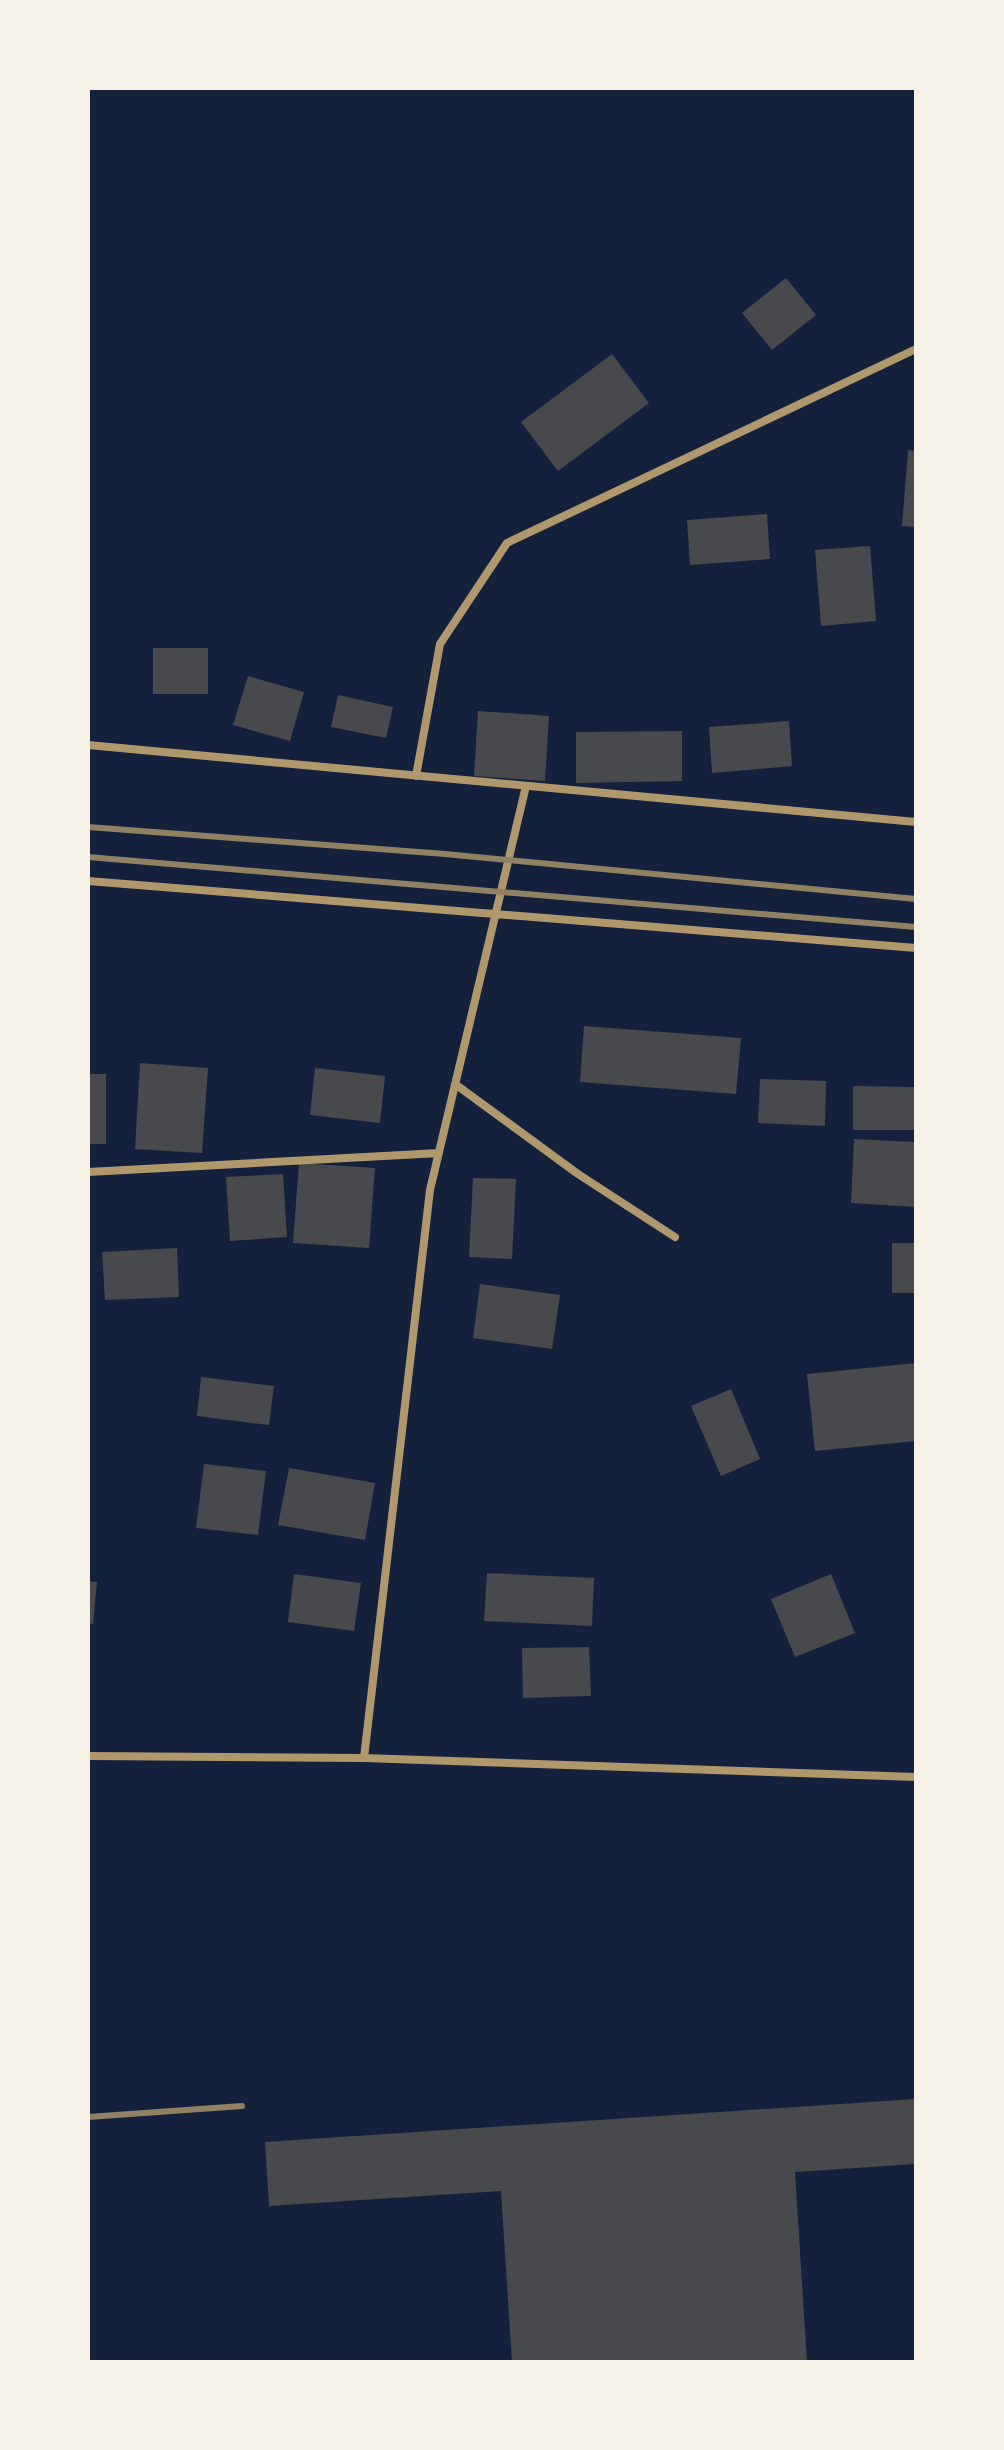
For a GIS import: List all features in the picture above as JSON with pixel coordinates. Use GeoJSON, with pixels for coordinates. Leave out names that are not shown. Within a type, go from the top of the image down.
{"type":"FeatureCollection","features":[{"type":"Feature","properties":{"kind":"street"},"geometry":{"type":"LineString","coordinates":[[416,776],[440,644],[507,543],[916,349]]}},
{"type":"Feature","properties":{"kind":"street"},"geometry":{"type":"LineString","coordinates":[[88,745],[916,822]]}},
{"type":"Feature","properties":{"kind":"street"},"geometry":{"type":"LineString","coordinates":[[364,1758],[430,1190],[526,786]]}},
{"type":"Feature","properties":{"kind":"street"},"geometry":{"type":"LineString","coordinates":[[88,881],[916,948]]}},
{"type":"Feature","properties":{"kind":"street"},"geometry":{"type":"LineString","coordinates":[[455,1084],[578,1174],[675,1237]]}},
{"type":"Feature","properties":{"kind":"street"},"geometry":{"type":"LineString","coordinates":[[88,1172],[439,1153]]}},
{"type":"Feature","properties":{"kind":"street"},"geometry":{"type":"LineString","coordinates":[[88,1756],[364,1758],[916,1777]]}},
{"type":"Feature","properties":{"kind":"building"},"geometry":{"type":"Polygon","coordinates":[[[786,278],[816,315],[772,350],[742,313],[786,278]]]}},
{"type":"Feature","properties":{"kind":"building"},"geometry":{"type":"Polygon","coordinates":[[[612,354],[649,403],[558,471],[521,422],[612,354]]]}},
{"type":"Feature","properties":{"kind":"building"},"geometry":{"type":"Polygon","coordinates":[[[908,450],[916,451],[916,527],[902,526],[908,450]]]}},
{"type":"Feature","properties":{"kind":"building"},"geometry":{"type":"Polygon","coordinates":[[[767,514],[770,559],[690,565],[687,520],[767,514]]]}},
{"type":"Feature","properties":{"kind":"building"},"geometry":{"type":"Polygon","coordinates":[[[870,546],[876,621],[821,626],[815,550],[870,546]]]}},
{"type":"Feature","properties":{"kind":"building"},"geometry":{"type":"Polygon","coordinates":[[[153,648],[208,648],[208,694],[153,694],[153,648]]]}},
{"type":"Feature","properties":{"kind":"building"},"geometry":{"type":"Polygon","coordinates":[[[248,676],[304,692],[290,741],[233,725],[248,676]]]}},
{"type":"Feature","properties":{"kind":"building"},"geometry":{"type":"Polygon","coordinates":[[[338,695],[393,707],[386,738],[331,727],[338,695]]]}},
{"type":"Feature","properties":{"kind":"building"},"geometry":{"type":"Polygon","coordinates":[[[478,711],[549,716],[545,781],[474,776],[478,711]]]}},
{"type":"Feature","properties":{"kind":"building"},"geometry":{"type":"Polygon","coordinates":[[[789,721],[792,766],[712,773],[709,727],[789,721]]]}},
{"type":"Feature","properties":{"kind":"building"},"geometry":{"type":"Polygon","coordinates":[[[682,731],[682,781],[576,783],[576,732],[682,731]]]}},
{"type":"Feature","properties":{"kind":"building"},"geometry":{"type":"Polygon","coordinates":[[[584,1026],[741,1038],[736,1094],[580,1082],[584,1026]]]}},
{"type":"Feature","properties":{"kind":"building"},"geometry":{"type":"Polygon","coordinates":[[[140,1063],[208,1068],[202,1153],[135,1149],[140,1063]]]}},
{"type":"Feature","properties":{"kind":"building"},"geometry":{"type":"Polygon","coordinates":[[[315,1068],[385,1076],[380,1123],[310,1115],[315,1068]]]}},
{"type":"Feature","properties":{"kind":"building"},"geometry":{"type":"Polygon","coordinates":[[[88,1074],[106,1074],[106,1144],[88,1144],[88,1074]]]}},
{"type":"Feature","properties":{"kind":"building"},"geometry":{"type":"Polygon","coordinates":[[[760,1079],[826,1081],[825,1126],[758,1123],[760,1079]]]}},
{"type":"Feature","properties":{"kind":"building"},"geometry":{"type":"Polygon","coordinates":[[[853,1086],[915,1087],[915,1130],[853,1130],[853,1086]]]}},
{"type":"Feature","properties":{"kind":"building"},"geometry":{"type":"Polygon","coordinates":[[[854,1139],[916,1142],[916,1207],[851,1203],[854,1139]]]}},
{"type":"Feature","properties":{"kind":"building"},"geometry":{"type":"Polygon","coordinates":[[[299,1163],[375,1168],[369,1248],[293,1243],[299,1163]]]}},
{"type":"Feature","properties":{"kind":"building"},"geometry":{"type":"Polygon","coordinates":[[[283,1174],[287,1237],[230,1241],[226,1177],[283,1174]]]}},
{"type":"Feature","properties":{"kind":"building"},"geometry":{"type":"Polygon","coordinates":[[[473,1178],[516,1179],[512,1259],[469,1257],[473,1178]]]}},
{"type":"Feature","properties":{"kind":"building"},"geometry":{"type":"Polygon","coordinates":[[[892,1243],[916,1243],[916,1293],[892,1293],[892,1243]]]}},
{"type":"Feature","properties":{"kind":"building"},"geometry":{"type":"Polygon","coordinates":[[[177,1248],[179,1297],[105,1300],[102,1252],[177,1248]]]}},
{"type":"Feature","properties":{"kind":"building"},"geometry":{"type":"Polygon","coordinates":[[[480,1284],[560,1295],[552,1349],[473,1338],[480,1284]]]}},
{"type":"Feature","properties":{"kind":"building"},"geometry":{"type":"Polygon","coordinates":[[[916,1363],[916,1441],[815,1451],[807,1374],[916,1363]]]}},
{"type":"Feature","properties":{"kind":"building"},"geometry":{"type":"Polygon","coordinates":[[[201,1377],[274,1386],[269,1425],[197,1416],[201,1377]]]}},
{"type":"Feature","properties":{"kind":"building"},"geometry":{"type":"Polygon","coordinates":[[[731,1389],[760,1459],[721,1476],[691,1406],[731,1389]]]}},
{"type":"Feature","properties":{"kind":"building"},"geometry":{"type":"Polygon","coordinates":[[[204,1464],[266,1471],[258,1535],[196,1528],[204,1464]]]}},
{"type":"Feature","properties":{"kind":"building"},"geometry":{"type":"Polygon","coordinates":[[[289,1468],[375,1483],[365,1540],[278,1525],[289,1468]]]}},
{"type":"Feature","properties":{"kind":"building"},"geometry":{"type":"Polygon","coordinates":[[[487,1573],[594,1578],[592,1626],[484,1621],[487,1573]]]}},
{"type":"Feature","properties":{"kind":"building"},"geometry":{"type":"Polygon","coordinates":[[[294,1574],[361,1583],[354,1631],[288,1622],[294,1574]]]}},
{"type":"Feature","properties":{"kind":"building"},"geometry":{"type":"Polygon","coordinates":[[[831,1574],[855,1633],[795,1657],[771,1599],[831,1574]]]}},
{"type":"Feature","properties":{"kind":"building"},"geometry":{"type":"Polygon","coordinates":[[[88,1581],[97,1582],[93,1624],[88,1623],[88,1581]]]}},
{"type":"Feature","properties":{"kind":"building"},"geometry":{"type":"Polygon","coordinates":[[[589,1647],[591,1696],[523,1698],[522,1648],[589,1647]]]}},
{"type":"Feature","properties":{"kind":"building"},"geometry":{"type":"Polygon","coordinates":[[[916,2099],[916,2164],[795,2172],[807,2362],[512,2362],[501,2191],[269,2206],[265,2142],[916,2099]]]}},
{"type":"Feature","properties":{"kind":"railway"},"geometry":{"type":"LineString","coordinates":[[88,827],[445,854],[916,899]]}},
{"type":"Feature","properties":{"kind":"railway"},"geometry":{"type":"LineString","coordinates":[[88,857],[916,927]]}},
{"type":"Feature","properties":{"kind":"railway"},"geometry":{"type":"LineString","coordinates":[[88,2117],[242,2106]]}}]}
